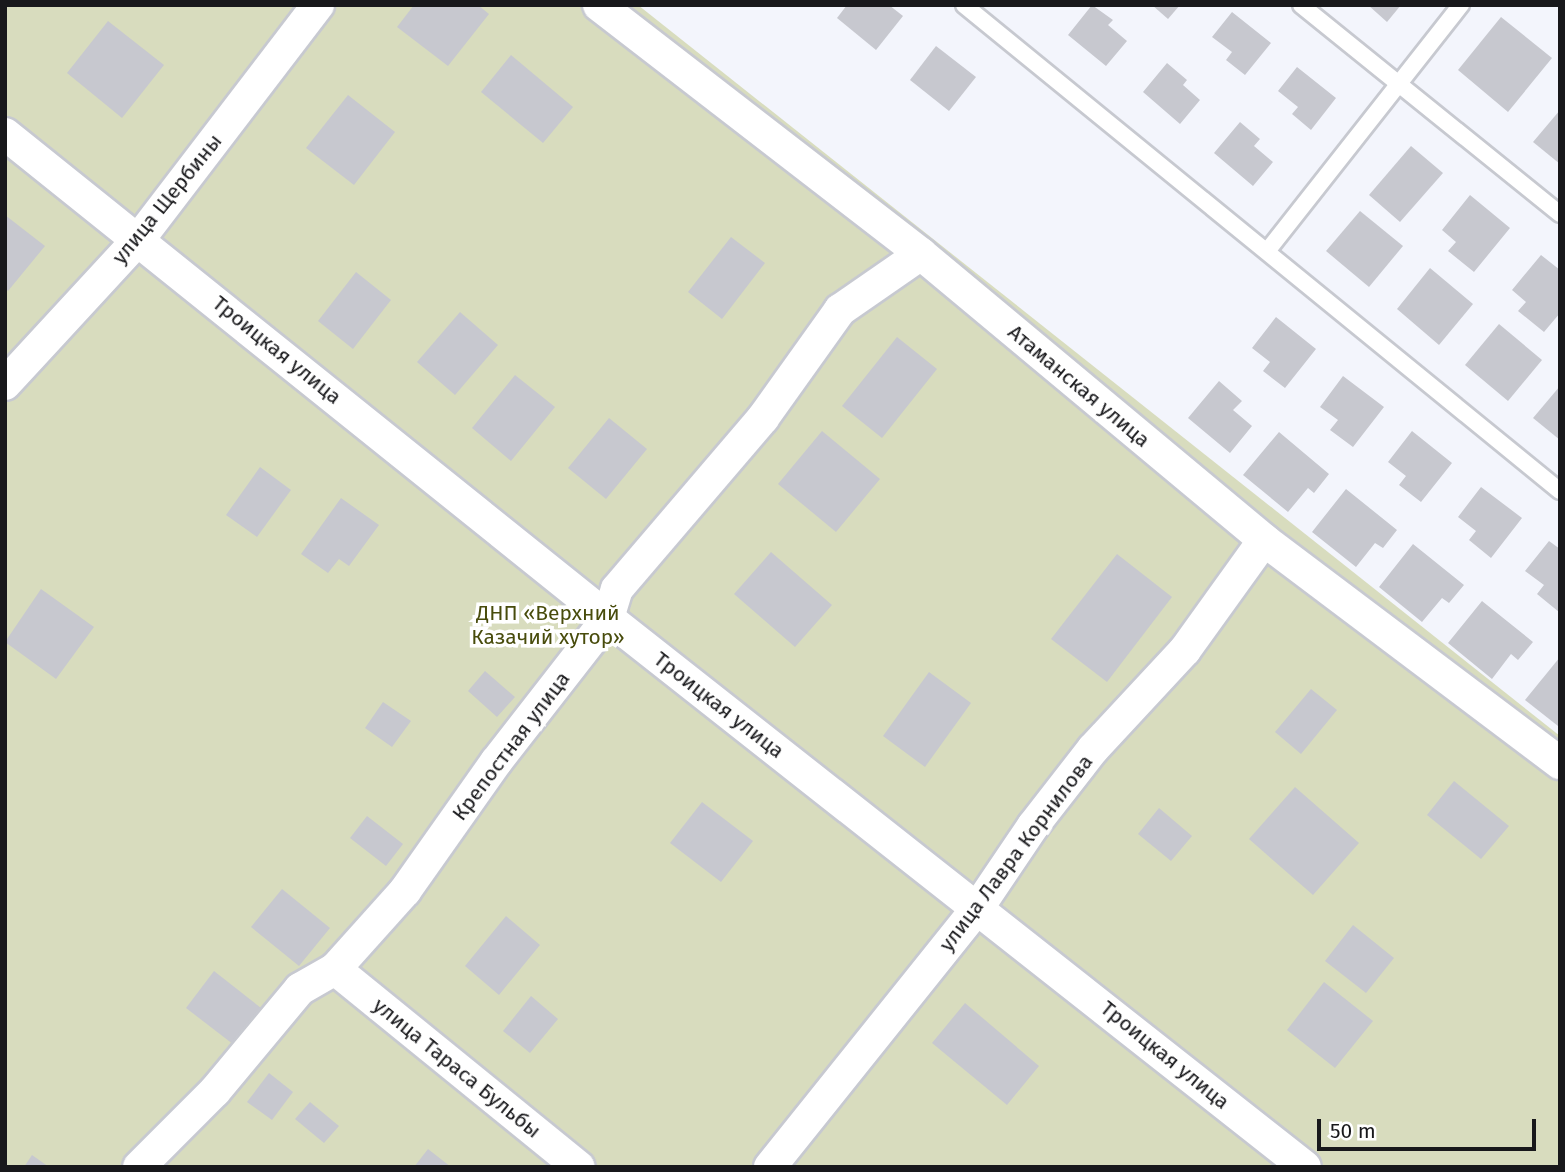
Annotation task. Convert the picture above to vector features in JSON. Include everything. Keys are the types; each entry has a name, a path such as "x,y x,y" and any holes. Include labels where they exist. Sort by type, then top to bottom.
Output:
{"street":[{"name":"улица Щербины","path":"5,384 139,239 318,5"},
{"name":"Атаманская улица","path":"599,5 921,254 1264,540 1560,764"},
{"name":"Троицкая улица","path":"5,134 608,618 979,906 1305,1167"},
{"name":"Крепостная улица","path":"139,1167 215,1091 300,989 335,969 405,891 496,762 608,618 617,589 763,418 840,310 921,254"},
{"name":"улица Лавра Корнилова","path":"771,1167 979,906 1032,826 1093,749 1185,650 1264,540"},
{"name":"улица Тараса Бульбы","path":"335,969 579,1167"}],"lane":[{"path":"964,5 1268,250 1560,491"},
{"path":"1301,5 1560,214"},
{"path":"1268,250 1397,82 1461,5"}],"green space":[{"name":"ДНП «Верхний Казачий хутор»","path":"5,5 638,5 1560,736 1560,1167 5,1167"}],"building":[{"path":"414,5 478,5 489,14 448,66 397,27"},
{"path":"847,5 889,5 903,16 876,50 837,18"},
{"path":"1092,5 1113,20 1108,25 1127,41 1106,66 1068,35"},
{"path":"1152,5 1180,5 1168,19"},
{"path":"1368,5 1401,5 1387,22"},
{"path":"1232,12 1271,43 1245,75 1226,60 1232,52 1212,37"},
{"path":"1501,17 1552,58 1508,112 1458,70"},
{"path":"108,21 164,65 122,118 67,73"},
{"path":"936,46 976,77 949,111 910,80"},
{"path":"511,55 573,107 543,143 481,92"},
{"path":"1167,63 1187,80 1183,85 1200,100 1180,124 1143,92"},
{"path":"1297,67 1336,98 1311,130 1292,114 1298,107 1278,91"},
{"path":"348,95 395,132 354,185 306,148"},
{"path":"1560,110 1560,164 1533,142"},
{"path":"1240,122 1260,139 1254,146 1273,162 1253,186 1214,153"},
{"path":"1411,146 1443,173 1400,222 1369,195"},
{"path":"1470,195 1510,228 1474,272 1448,251 1456,242 1442,230"},
{"path":"1360,211 1403,246 1369,287 1326,251"},
{"path":"5,215 45,246 8,291 5,288"},
{"path":"731,237 765,263 722,319 688,292"},
{"path":"1541,255 1560,270 1560,313 1544,332 1518,311 1526,302 1512,290"},
{"path":"1430,268 1473,304 1439,345 1397,309"},
{"path":"356,272 391,300 353,349 318,321"},
{"path":"460,312 498,345 455,395 417,362"},
{"path":"1276,317 1316,349 1285,388 1263,371 1270,362 1252,348"},
{"path":"1499,324 1542,360 1508,401 1465,365"},
{"path":"897,337 937,369 882,438 842,406"},
{"path":"515,375 555,407 511,461 472,428"},
{"path":"1343,376 1384,407 1353,447 1330,430 1338,420 1320,407"},
{"path":"1219,381 1242,401 1233,410 1252,426 1230,453 1188,418"},
{"path":"1560,386 1560,440 1533,418"},
{"path":"609,418 647,449 606,499 568,468"},
{"path":"822,431 880,479 836,532 778,484"},
{"path":"1412,431 1452,463 1421,502 1399,485 1406,476 1388,462"},
{"path":"1279,432 1329,474 1314,493 1308,488 1288,512 1243,475"},
{"path":"260,467 291,490 257,537 226,515"},
{"path":"1481,487 1522,518 1491,558 1469,540 1476,531 1458,517"},
{"path":"1346,489 1397,530 1383,548 1375,543 1356,567 1312,532"},
{"path":"341,498 379,525 349,566 339,559 328,573 301,554"},
{"path":"1549,541 1560,549 1559,612 1537,594 1544,585 1525,571"},
{"path":"1413,544 1464,585 1449,603 1442,598 1422,622 1379,587"},
{"path":"771,552 832,605 795,647 734,594"},
{"path":"1117,554 1172,597 1107,682 1051,639"},
{"path":"41,589 94,627 56,679 5,642"},
{"path":"1482,601 1533,642 1518,660 1511,654 1492,679 1448,643"},
{"path":"1560,657 1560,724 1558,726 1525,700"},
{"path":"485,671 515,697 497,717 468,691"},
{"path":"929,672 971,703 925,767 883,736"},
{"path":"1311,689 1337,710 1301,754 1275,732"},
{"path":"383,702 411,721 392,747 365,728"},
{"path":"1454,781 1509,826 1481,859 1427,815"},
{"path":"1295,787 1359,843 1313,895 1249,839"},
{"path":"702,802 753,841 721,882 670,843"},
{"path":"1159,808 1192,836 1171,861 1138,834"},
{"path":"367,816 403,844 386,866 350,838"},
{"path":"282,889 330,928 299,966 251,927"},
{"path":"506,916 540,945 499,995 465,966"},
{"path":"1353,925 1394,958 1366,993 1325,961"},
{"path":"214,971 266,1012 238,1048 186,1008"},
{"path":"1324,982 1373,1021 1335,1068 1287,1030"},
{"path":"531,996 558,1019 530,1053 503,1031"},
{"path":"965,1003 1039,1066 1007,1105 932,1043"},
{"path":"269,1073 293,1092 272,1120 247,1102"},
{"path":"310,1102 339,1126 324,1143 295,1119"},
{"path":"428,1149 451,1167 414,1167"},
{"path":"32,1155 49,1167 24,1167"}]}
